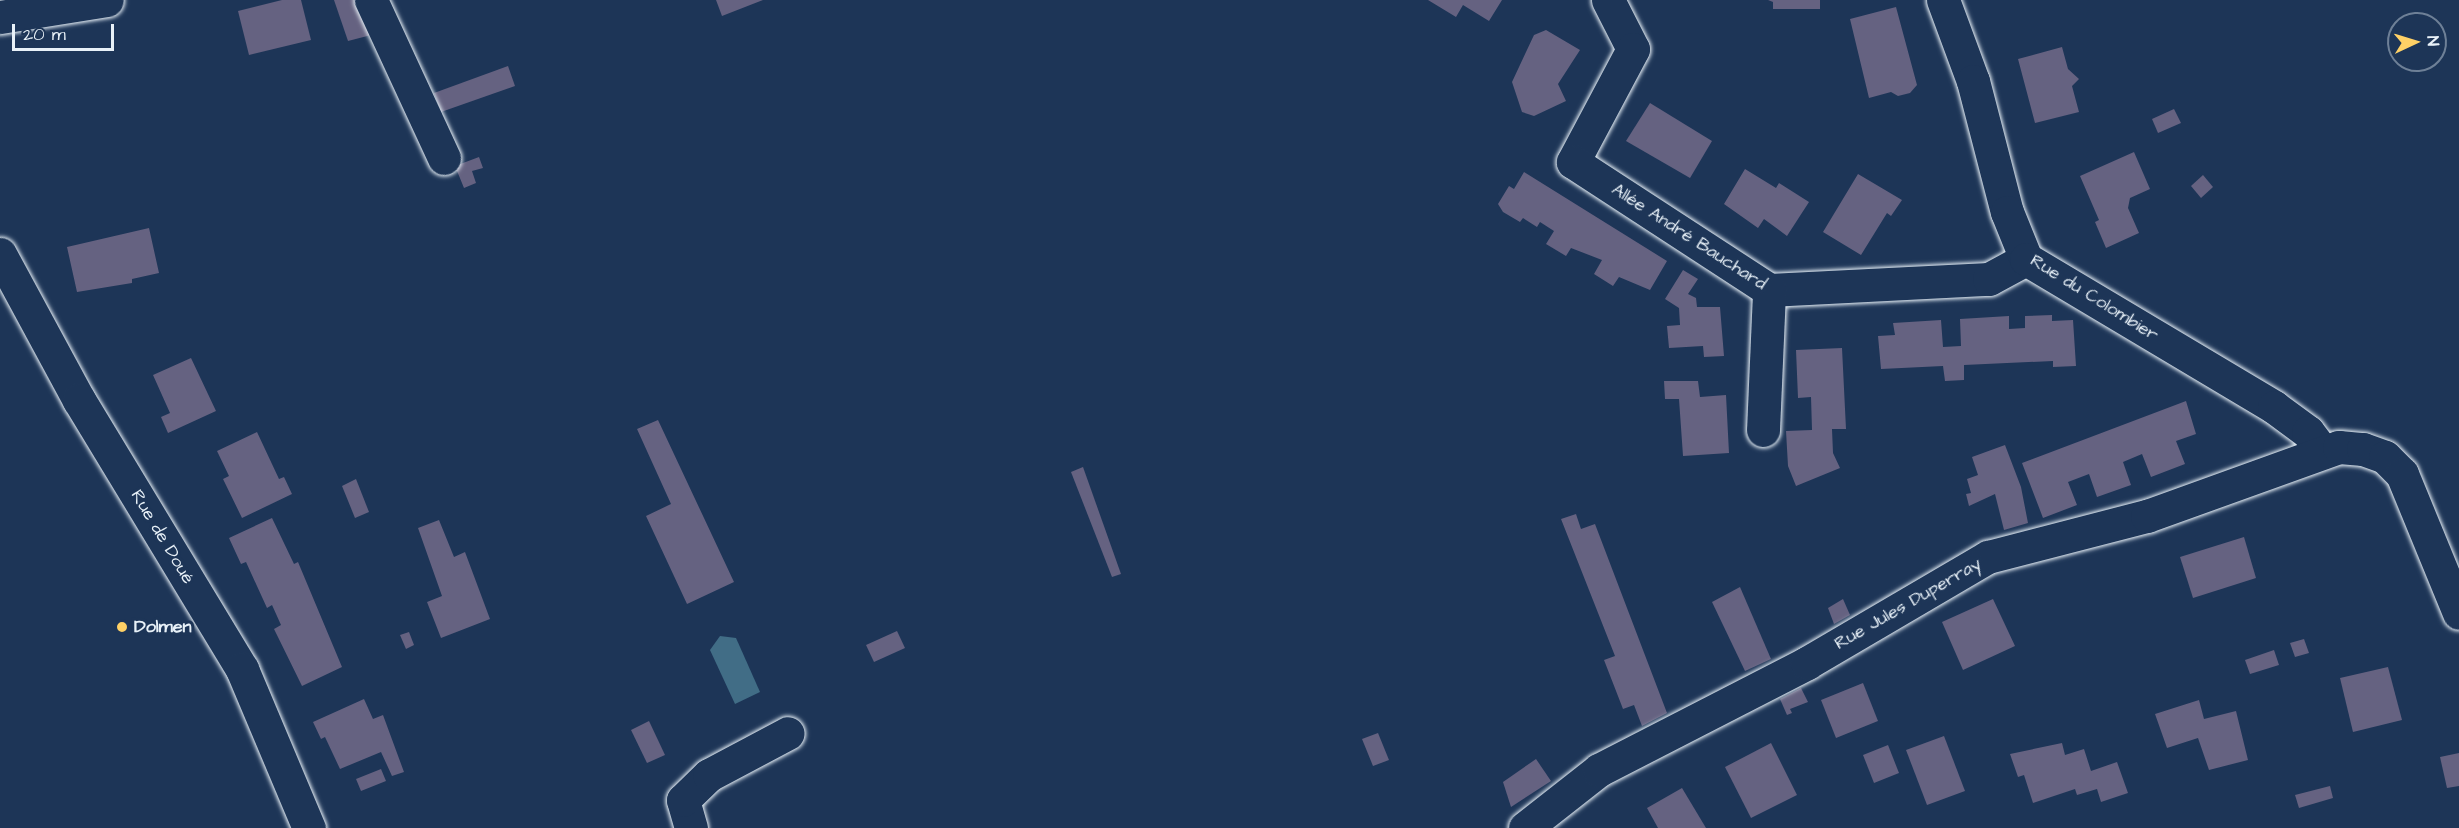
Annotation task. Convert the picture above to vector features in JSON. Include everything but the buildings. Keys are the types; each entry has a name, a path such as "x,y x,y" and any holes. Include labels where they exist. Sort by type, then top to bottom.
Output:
{"street":[{"path":"0,17 107,0"},
{"path":"370,0 444,158"},
{"name":"Allée André Bauchard","path":"1608,0 1633,49 1573,162 1769,290 1989,279 2026,259"},
{"name":"Rue du Colombier","path":"1943,0 1973,81 2007,213 2026,259 2274,407 2308,432 2323,452"},
{"name":"Rue de Doué","path":"0,254 79,400 242,669 309,828"},
{"path":"1762,430 1769,290"},
{"name":"Rue Jules Duperray","path":"1525,828 1599,770 1806,663 1988,557 2147,516 2340,447 2363,449 2385,458 2402,474 2459,613"},
{"path":"691,828 683,800 709,775 788,733"}],"water":[{"path":"720,636 736,638 760,692 735,704 710,650"}],"place":[{"name":"Dolmen","path":"122,627"}]}
